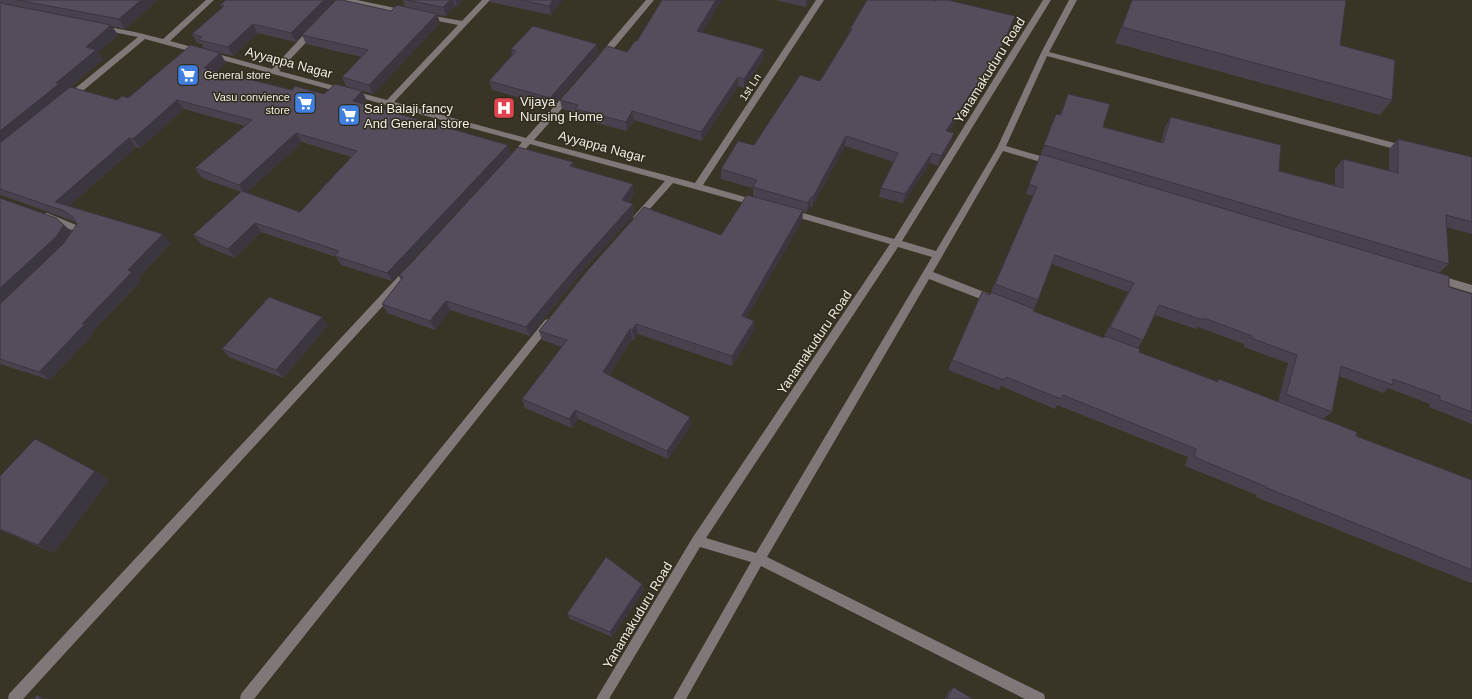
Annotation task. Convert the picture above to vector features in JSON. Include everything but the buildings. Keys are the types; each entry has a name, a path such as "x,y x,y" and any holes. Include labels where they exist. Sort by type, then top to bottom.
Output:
{"street":[{"path":"165,42 210,0"},
{"path":"346,0 464,24"},
{"path":"389,102 486,0"},
{"path":"595,64 650,0"},
{"name":"1st Ln","path":"698,186 820,0"},
{"name":"Yanamakuduru Road","path":"602,699 696,541 896,243 1047,0"},
{"path":"679,699 759,559 1001,148 1045,53 1074,0"},
{"path":"273,72 321,22"},
{"name":"Ayyappa Nagar","path":"90,25 144,36 273,72 530,140 766,206"},
{"path":"62,103 144,36"},
{"path":"1045,53 1413,151"},
{"path":"508,164 575,88"},
{"path":"1001,148 1062,166"},
{"path":"631,225 672,179"},
{"path":"782,210 939,255"},
{"path":"41,214 78,229 80,234 73,245"},
{"path":"14,699 417,262"},
{"path":"928,274 1002,303"},
{"path":"1426,275 1472,289"},
{"path":"246,699 555,314"},
{"path":"696,541 759,559 1039,699"}],"place":[{"name":"General store","path":"188,75"},
{"name":"Vasu convience store","path":"305,103"},
{"name":"Vijaya Nursing Home","path":"504,108"},
{"name":"Sai Balaji fancy And General store","path":"349,115"}]}
